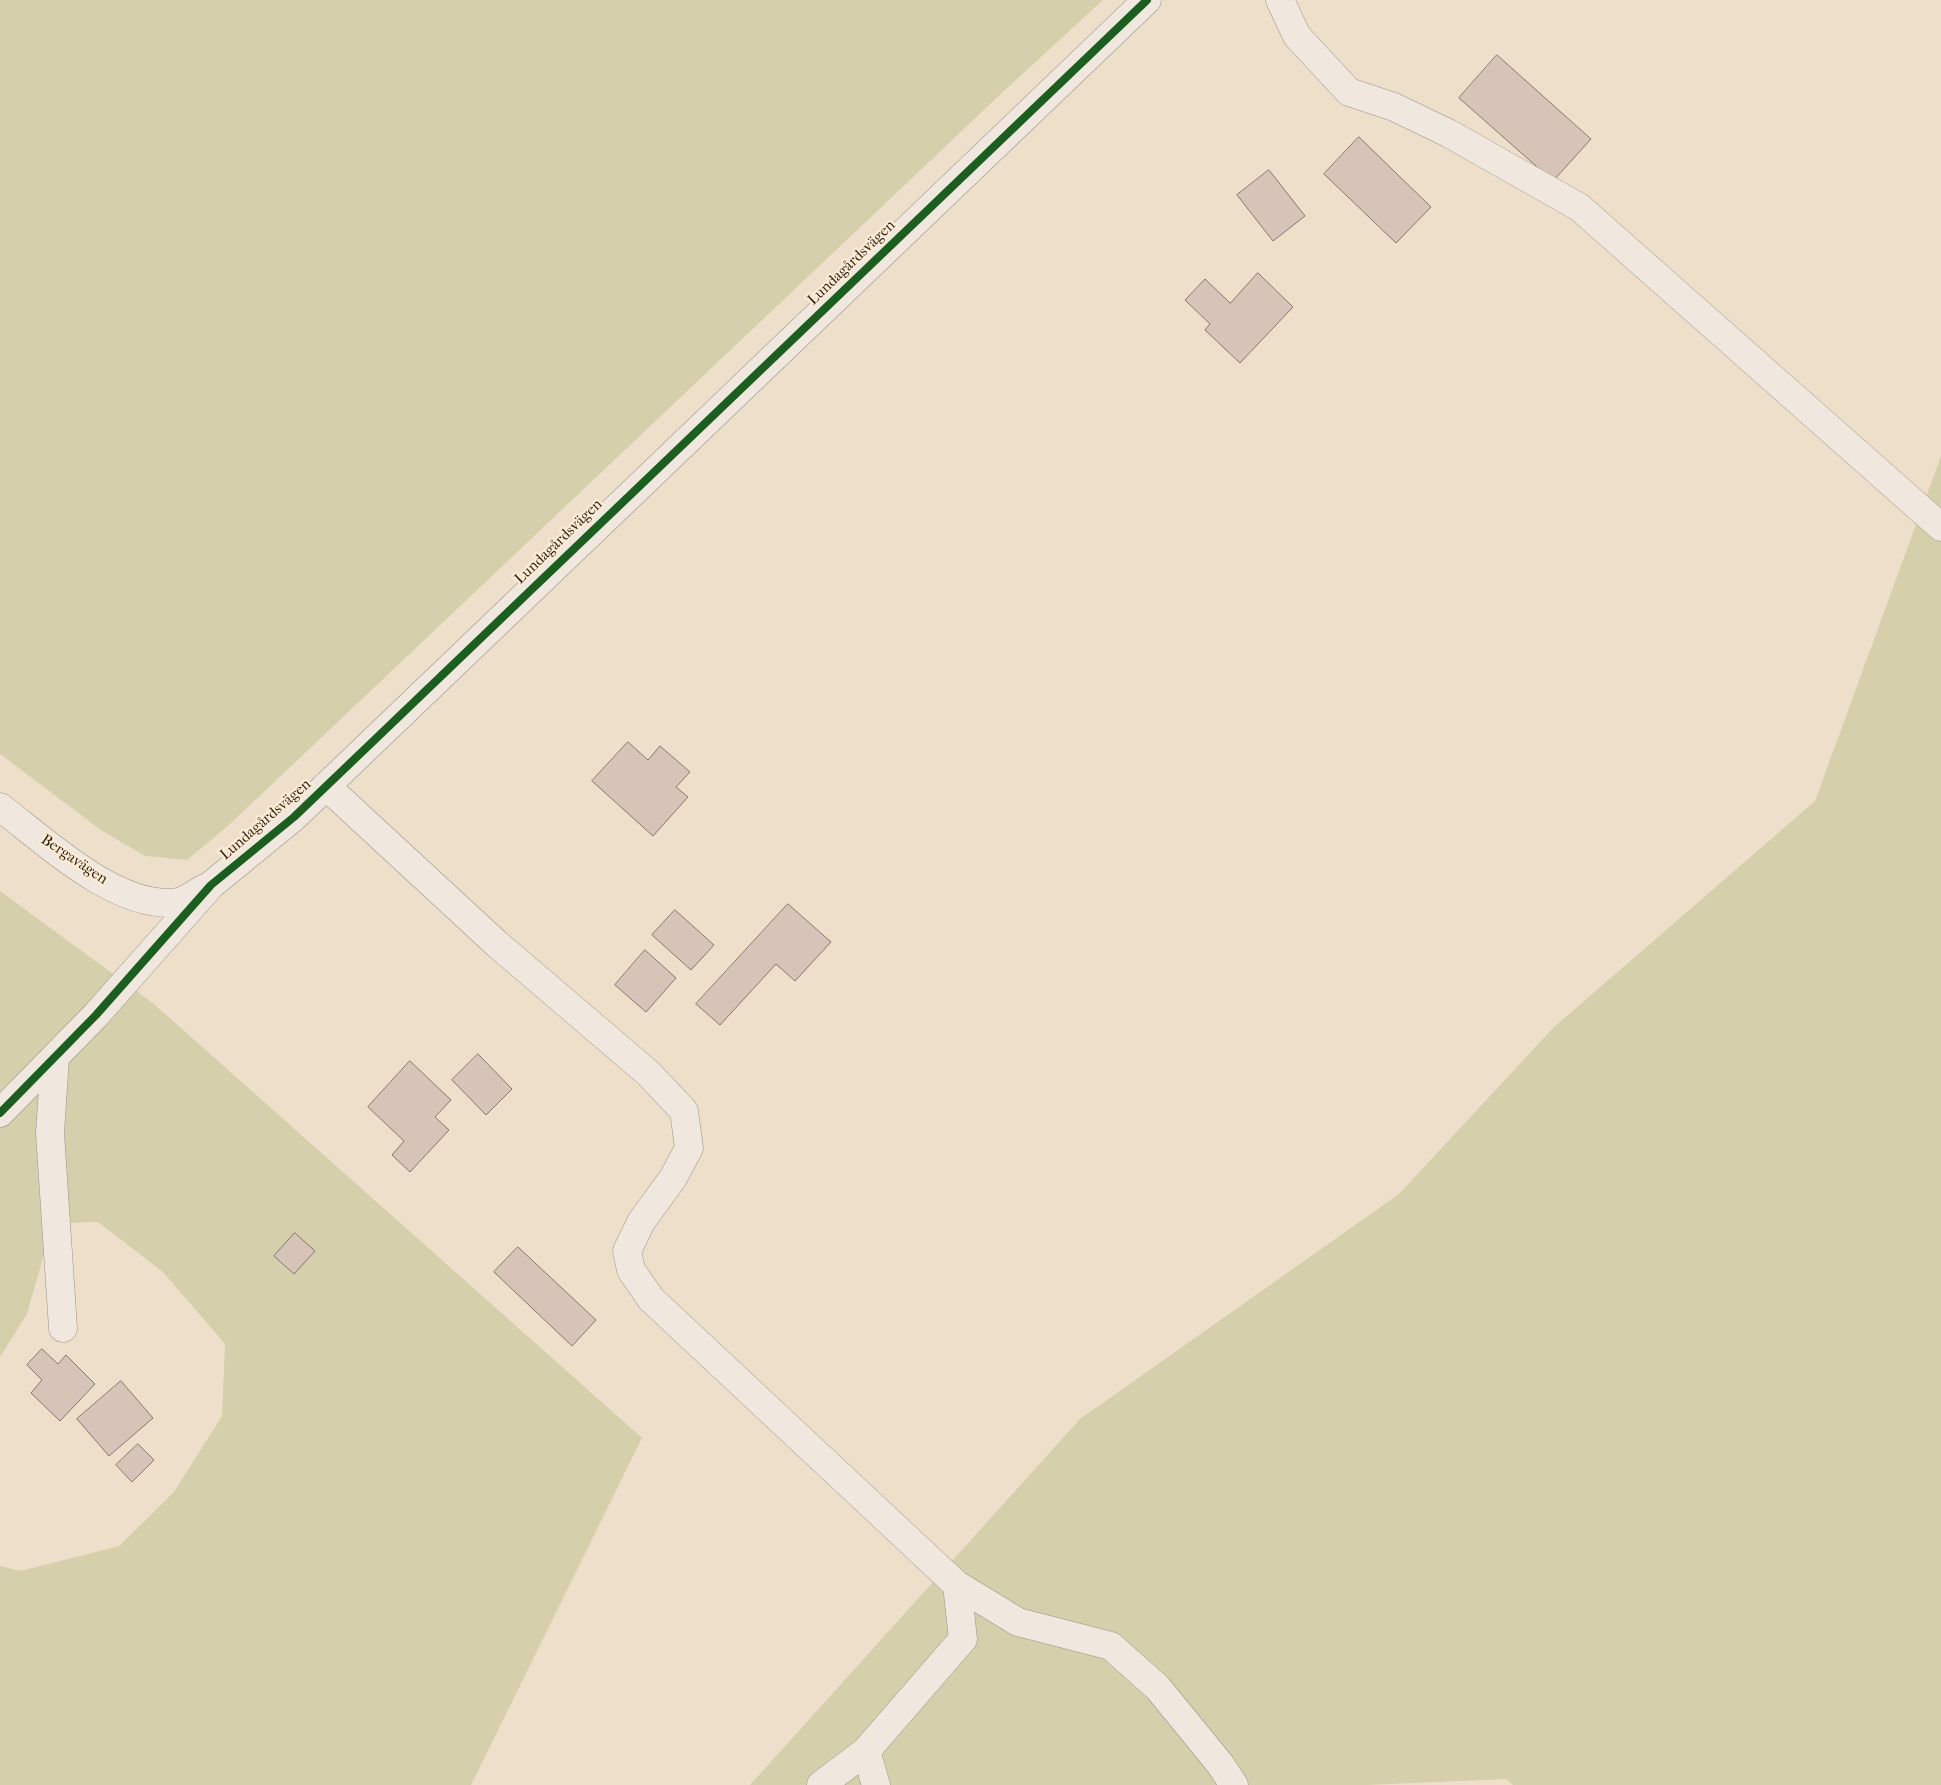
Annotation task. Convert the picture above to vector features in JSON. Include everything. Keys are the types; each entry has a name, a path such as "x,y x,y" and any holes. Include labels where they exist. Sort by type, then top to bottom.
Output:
{"street":[{"name":"Lundagårdsvägen","path":"0,1113 96,1015 211,885 294,817 1147,0"},
{"path":"1280,0 1297,36 1349,92 1394,107 1448,133 1579,208 1941,528"},
{"path":"326,786 497,944 648,1073 684,1112 689,1148 673,1178 641,1222 627,1250 631,1270 650,1299 957,1585 1018,1622 1111,1646 1158,1688 1220,1764 1234,1785"},
{"name":"Bergavägen","path":"0,807 86,872 126,894 149,900 179,902 211,885"},
{"path":"55,1057 50,1134 63,1328"},
{"path":"820,1785 866,1751 963,1639 957,1585"},
{"path":"866,1751 876,1785"}],"shaded area":[{"path":"0,0 1103,0 1005,90 229,825 187,860 145,856 101,830 0,754"},
{"path":"1941,456 1941,1785 1513,1785 1506,1779 1367,1785 750,1785 1080,1419 1399,1194 1553,1028 1815,801"},
{"path":"0,891 154,1004 642,1438 471,1785 0,1785 0,1566 21,1571 119,1546 174,1492 222,1416 225,1344 163,1272 98,1222 61,1223 50,1233 27,1314 0,1357"}],"building":[{"path":"1497,55 1591,139 1553,181 1459,98"},
{"path":"1359,137 1431,207 1396,243 1324,174"},
{"path":"1269,170 1305,216 1273,241 1237,195"},
{"path":"1258,273 1293,307 1240,363 1205,330 1210,324 1185,300 1205,279 1230,303"},
{"path":"628,742 648,760 660,746 690,772 676,787 688,797 653,836 592,781"},
{"path":"788,904 831,942 795,981 776,964 720,1025 696,1004"},
{"path":"675,910 714,945 691,970 652,935"},
{"path":"645,950 676,978 646,1012 615,985"},
{"path":"478,1054 512,1089 486,1115 452,1080"},
{"path":"410,1061 451,1100 435,1117 449,1130 410,1172 392,1155 404,1141 368,1107"},
{"path":"295,1233 315,1251 294,1274 274,1256"},
{"path":"518,1247 596,1320 572,1346 494,1272"},
{"path":"42,1349 58,1364 66,1355 95,1384 60,1421 31,1393 42,1380 27,1365"},
{"path":"121,1381 153,1418 109,1456 77,1419"},
{"path":"138,1444 154,1460 132,1482 116,1465"}],"cycle path":[{"path":"0,1113 96,1015 211,885 294,817 1147,0"}]}
